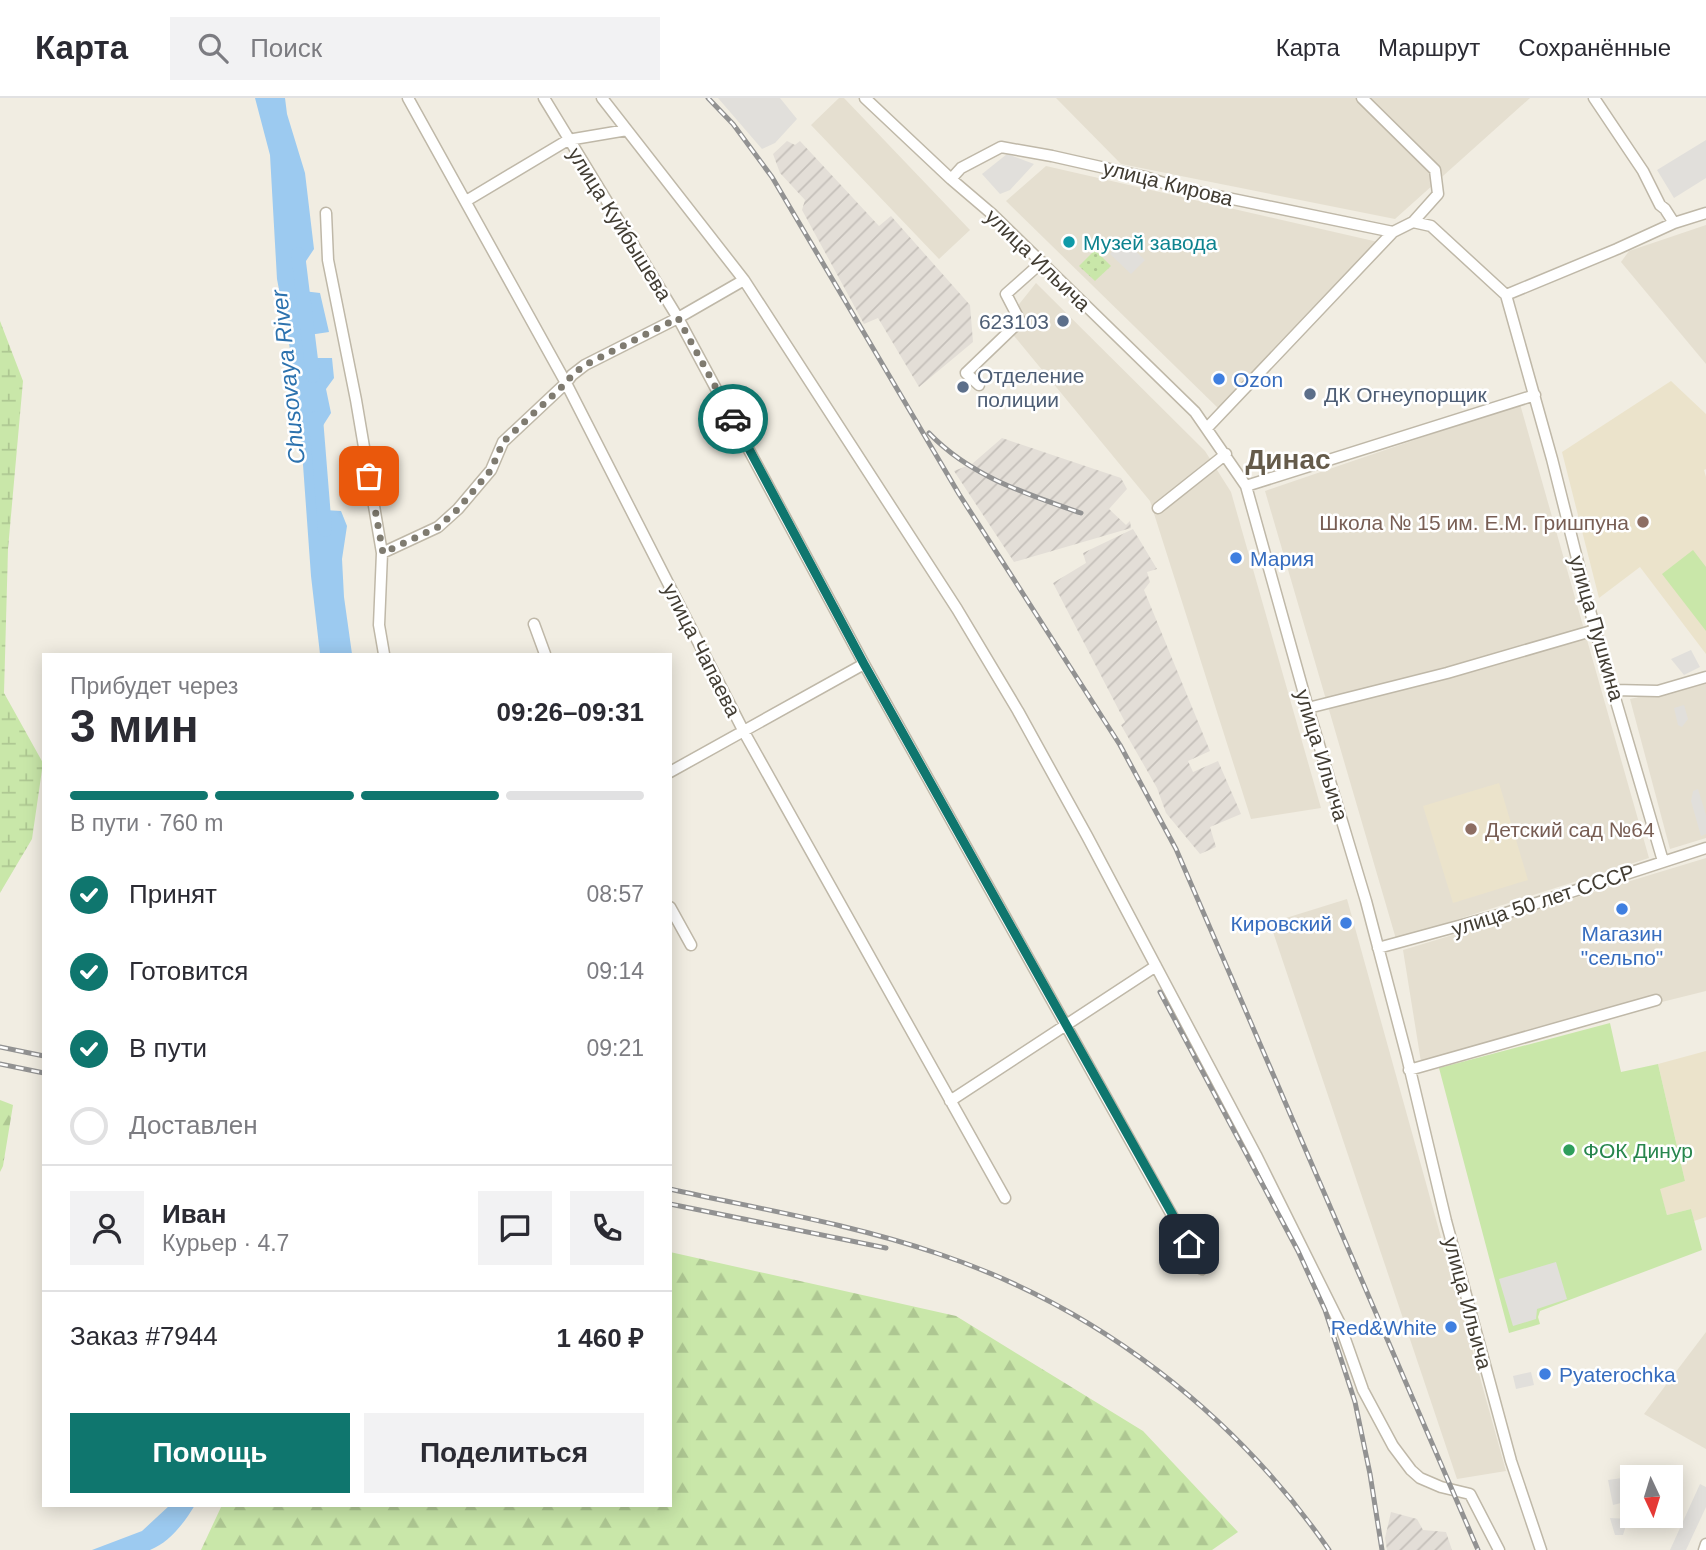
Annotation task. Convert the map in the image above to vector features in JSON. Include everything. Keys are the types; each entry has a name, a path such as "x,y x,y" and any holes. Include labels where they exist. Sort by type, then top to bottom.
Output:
{"street":[{"name":"улица Чапаева","path":"408,98 566,383 744,732 1005,1198"},
{"name":"улица Куйбышева","path":"544,98 678,318 864,664 1202,1269"},
{"path":"602,98 744,280 957,608 1055,776 1256,1155 1339,1322 1363,1390 1393,1446 1420,1478 1441,1488 1470,1494 1499,1550"},
{"name":"улица Ильича","path":"865,98 992,214 1195,412 1246,486 1308,708 1366,901 1443,1210 1511,1461 1541,1550"},
{"path":"1207,428 1393,232 1413,222 1438,194 1435,170 1362,98"},
{"path":"1594,98 1674,223"},
{"path":"466,201 568,140 627,130"},
{"name":"улица Кирова","path":"951,179 961,168 1001,147 1145,177 1180,188 1393,232"},
{"path":"326,213 328,260 383,553 379,625 384,653"},
{"path":"1413,222 1431,226 1506,295 1674,223 1706,213"},
{"path":"979,385 965,373 1020,321 1006,294 1042,262"},
{"path":"383,553 438,527 458,509 491,470 503,442 585,365 678,318 744,280"},
{"name":"улица Пушкина","path":"1506,295 1535,395 1595,631 1663,860"},
{"path":"1246,486 1535,395"},
{"path":"1158,508 1226,454"},
{"path":"534,624 545,653"},
{"path":"1308,708 1447,673 1595,631"},
{"path":"672,771 864,664"},
{"path":"1614,690 1658,691 1706,677"},
{"name":"улица 50 лет СССР","path":"1378,948 1506,913 1706,848"},
{"path":"672,911 691,945"},
{"path":"950,1101 1156,966"},
{"path":"1409,1070 1656,1000"},
{"path":"1704,1550 1706,1544"}],"shaded area":[{"path":"718,98 780,98 797,119 775,143 762,149"},
{"path":"839,98 844,98 970,230 939,259 811,125"},
{"path":"1056,98 1530,98 1395,219 1121,164"},
{"path":"1706,140 1706,178 1674,198 1657,170"},
{"path":"787,141 795,145 800,141 879,226 891,216 970,305 973,342 919,387 878,318 864,324 802,210 805,200 780,173 773,154"},
{"path":"1007,154 1034,164 1010,190 1000,194 982,174"},
{"path":"1046,166 1378,242 1220,410 1006,201"},
{"path":"1706,225 1706,364 1621,262 1629,251"},
{"path":"1123,239 1145,260 1131,274 1110,254"},
{"path":"1036,283 1205,451 1231,492 1321,808 1251,819 1150,501 1010,331 1012,313"},
{"name":"Школа № 15 им. Е.М. Гришпуна","path":"1671,381 1706,414 1706,654 1640,567 1599,598 1562,452"},
{"path":"1520,404 1649,858 1396,939 1265,491"},
{"path":"1002,438 1121,478 1127,489 1109,509 1126,525 1130,521 1131,528 1014,562 954,471 972,464"},
{"path":"1133,529 1157,569 1147,572 1150,582 1144,590 1210,751 1188,761 1193,772 1218,761 1241,814 1210,827 1216,847 1200,854 1166,813 1157,788 1121,725 1125,722 1053,583 1086,563 1083,553"},
{"path":"1691,650 1700,667 1684,675 1671,659"},
{"path":"1706,681 1706,838 1670,849 1630,699"},
{"path":"1684,705 1688,719 1682,727 1678,725 1674,708"},
{"name":"Детский сад №64","path":"1499,783 1528,880 1453,903 1423,806"},
{"path":"1698,789 1706,815 1706,834 1701,836 1691,801 1693,791"},
{"path":"1706,858 1706,991 1421,1062 1403,950"},
{"path":"1347,899 1506,1471 1457,1479 1270,923"},
{"path":"1706,1051 1706,1217 1694,1221 1691,1209 1667,1215 1659,1188 1685,1181 1658,1064"},
{"path":"1556,1262 1567,1299 1537,1309 1536,1319 1513,1326 1499,1279"},
{"path":"1706,1332 1706,1449 1644,1414"},
{"path":"1531,1372 1534,1385 1516,1389 1513,1376"},
{"path":"1620,1478 1620,1503 1613,1505 1608,1480"},
{"path":"1700,1484 1706,1487 1706,1507 1686,1550 1670,1550 1680,1528 1684,1528 1684,1519"},
{"path":"1391,1512 1417,1519 1423,1530 1446,1532 1452,1550 1387,1550 1385,1538"},
{"path":"1610,1518 1620,1519 1620,1528 1625,1528 1623,1535 1615,1535"}],"green space":[{"path":"1095,250 1111,266 1095,281 1079,266"},
{"path":"0,321 23,381 8,549 4,693 42,761 42,770 32,839 0,893"},
{"path":"1693,550 1706,567 1706,631 1662,574"},
{"name":"ФОК Динур","path":"1610,1023 1621,1072 1658,1064 1685,1181 1660,1189 1667,1215 1691,1209 1702,1250 1540,1311 1540,1324 1509,1333 1439,1068"},
{"path":"0,1100 13,1105 0,1172"},
{"path":"672,1252 956,1316 1143,1431 1238,1532 1212,1550 201,1550 221,1507 672,1507"}],"water":[{"path":"255,98 285,98 287,114 305,173 314,249 300,270 303,291 320,293 329,332 309,335 311,358 332,358 334,378 326,389 331,413 317,435 324,510 341,511 347,526 342,559 352,653 320,653 311,576 300,423 277,279 270,155"},
{"path":"168,1507 194,1507 176,1531 150,1550 92,1550 142,1531"}],"waterway":[{"name":"Chusovaya River","path":"298,254 313,376"},
{"name":"Chusovaya River","path":"316,418 325,530"}],"railway":[{"path":"708,98 733,124 772,177 959,494 1120,745 1176,849 1478,1550"},
{"path":"929,433 962,461 981,472 1020,491 1081,513"},
{"path":"1160,992 1298,1251 1325,1310 1355,1402 1382,1550"},
{"path":"0,1047 42,1056"},
{"path":"0,1064 42,1073"},
{"path":"672,1189 906,1243 997,1276 1053,1303 1158,1370 1206,1410 1250,1453 1291,1500 1329,1550"},
{"path":"672,1204 886,1248"}],"way so far":[{"path":"369,476 383,553 438,527 458,509 491,470 503,442 572,375 585,365 678,318 733,419"}],"place":[{"name":"Музей завода","path":"1069,242"},
{"name":"623103","path":"1063,321"},
{"name":"Ozon","path":"1219,379"},
{"name":"Отделение полиции","path":"963,387"},
{"name":"ДК Огнеупорщик","path":"1310,394"},
{"name":"Школа № 15 им. Е.М. Гришпуна","path":"1643,522"},
{"name":"Мария","path":"1236,558"},
{"name":"Детский сад №64","path":"1471,829"},
{"name":"Магазин \"сельпо\"","path":"1622,909"},
{"name":"Кировский","path":"1346,923"},
{"name":"ФОК Динур","path":"1569,1150"},
{"name":"Red&White","path":"1451,1327"},
{"name":"Pyaterochka","path":"1545,1374"}],"district":[{"name":"Динас","path":"1288,459"}],"route":[{"path":"733,419 864,664 1189,1244"}]}
